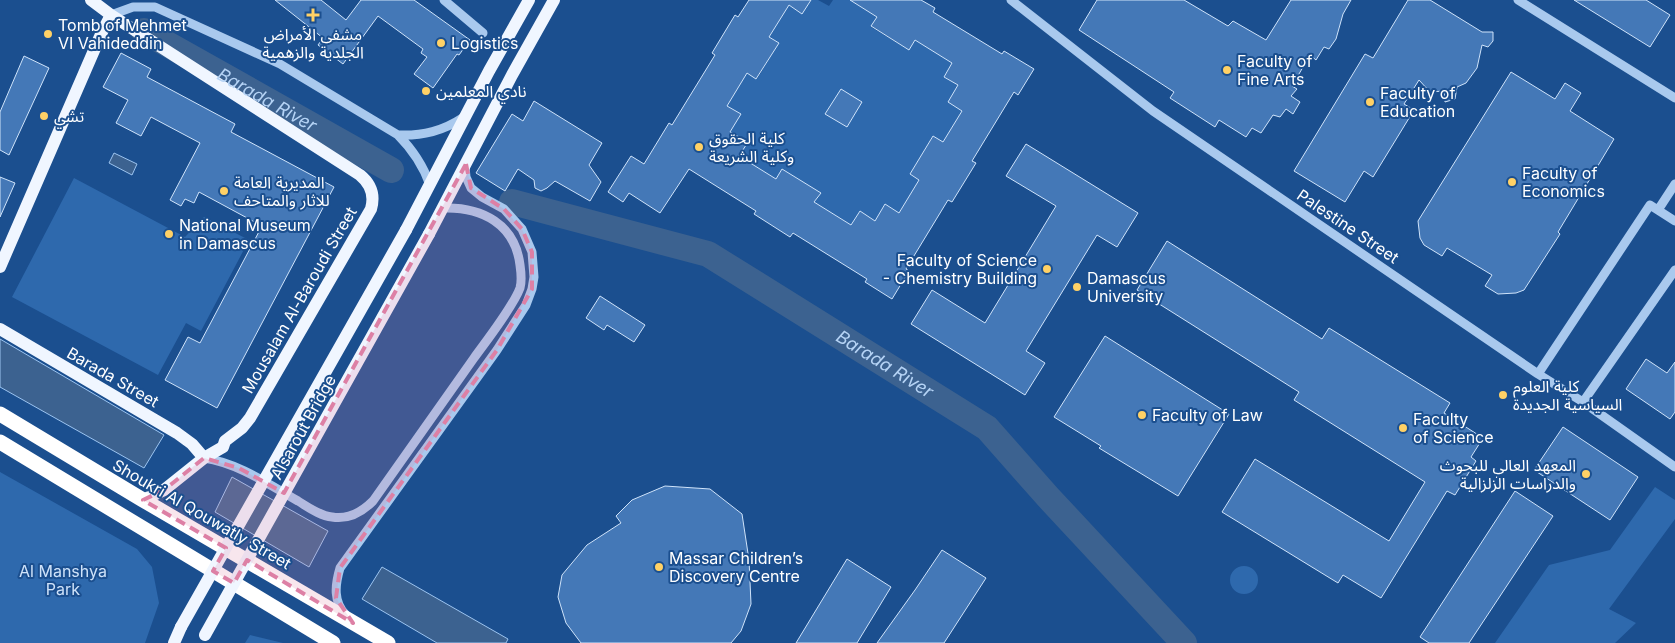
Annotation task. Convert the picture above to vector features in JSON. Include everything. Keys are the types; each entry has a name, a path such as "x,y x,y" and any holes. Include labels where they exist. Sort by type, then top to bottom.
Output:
{"highway":[{"name":"Shoukri Al Qouwatly Street","path":"0,414 388,643"},
{"path":"0,442 333,643"}],"main road":[{"name":"Mousalam Al-Baroudi Street","path":"91,0 111,15 360,175 370,186 373,197 371,209 250,418 242,428 225,441 223,447 204,458 164,490 143,500"},
{"name":"Alsarout Bridge","path":"174,643 181,627 406,230 489,71 529,0"},
{"name":"Alsarout Bridge","path":"203,639 444,208 512,75 554,0"},
{"path":"0,267 111,15"},
{"path":"0,329 177,433 192,444 204,458"}],"street":[{"path":"444,0 483,33"},
{"path":"1518,0 1675,98"},
{"name":"Palestine Street","path":"1018,2 1153,111 1538,374 1583,402 1675,467"},
{"path":"111,15 133,7 155,7 280,64 398,136 418,158 430,185"},
{"path":"398,136 416,136 434,132 450,126 466,116"},
{"path":"353,623 342,612 336,598 336,583 340,568 497,350 526,305 532,289 534,277 532,252 522,228 504,209 482,197 471,188 466,177 466,164"},
{"path":"1538,374 1654,208 1675,184"},
{"path":"204,458 239,468 324,516 342,518 360,512 374,501 487,340 514,299 520,286 519,255 503,227 476,211 460,207 444,208"},
{"path":"1654,208 1675,221"},
{"path":"1583,402 1675,270"}],"highlighted area":[{"path":"466,164 471,188 504,209 522,229 532,252 532,289 497,350 340,568 336,598 353,623 247,560 234,583 213,571 226,548 143,500 164,490 204,458 239,468 284,493"}],"green space":[{"path":"811,0 818,0 829,6 833,0 850,0 877,17 871,27 909,50 915,40 952,63 944,77 958,85 962,111 943,142 932,137 910,174 919,180 899,213 885,204 875,221 860,211 851,225 814,202 820,193 782,169 776,179 739,156 747,142 730,132 740,114 727,106 747,73 757,79 779,43 769,37 789,5 802,13"},
{"path":"74,178 185,237 204,217 249,240 201,331 186,323 158,375 12,297"},
{"name":"Al Manshya Park","path":"0,472 137,549 152,567 159,603 145,643 0,643"},
{"path":"1655,487 1675,500 1675,519 1609,609 1636,623 1615,643 1495,643 1549,565 1610,550"},
{"path":"1244,566 1254,570 1258,580 1254,590 1244,594 1234,590 1230,580 1234,570"},
{"path":"250,635 283,643 245,643"}],"shaded area":[{"path":"114,153 137,164 132,175 109,163"},
{"path":"0,339 164,435 144,468 0,387"},
{"path":"232,477 328,531 309,567 215,512"},
{"path":"382,567 508,639 506,643 437,643 362,599"}],"building":[{"name":"Logistics","path":"275,0 321,0 346,20 361,0 414,0 470,40 459,55 457,54 433,88 414,74 427,57 421,53 423,49 378,16 343,64 318,45 323,38"},
{"name":"كلية الحقوق وكلية الشريعة","path":"749,0 811,0 802,14 789,5 769,37 779,43 756,79 747,73 727,106 741,114 730,132 748,142 739,156 776,179 782,169 821,193 814,202 851,225 860,211 875,221 885,204 899,213 919,180 910,174 933,136 943,142 962,111 948,102 958,85 944,77 952,63 915,40 909,50 871,26 877,17 850,0 921,0 935,8 933,12 1002,54 1004,51 1034,69 1018,95 1014,92 972,161 976,163 952,202 948,200 906,269 909,271 892,299 865,282 867,279 793,233 790,237 754,214 756,211 689,169 660,213 629,193 623,202 608,192 631,156 644,164 669,123 672,125 715,55 712,53 735,15 738,17"},
{"name":"Faculty of Fine Arts","path":"1097,0 1184,0 1228,26 1233,21 1266,40 1291,0 1351,0 1343,14 1336,39 1329,49 1324,47 1316,60 1310,55 1292,86 1297,89 1291,96 1300,102 1293,114 1286,109 1280,117 1273,115 1261,133 1252,128 1246,137 1219,120 1215,127 1170,98 1174,92 1079,30"},
{"name":"Faculty of Education","path":"1408,0 1430,0 1482,32 1493,32 1493,41 1488,47 1482,45 1477,68 1466,83 1457,87 1455,99 1445,102 1444,91 1430,92 1419,80 1404,104 1414,110 1373,177 1364,171 1345,202 1294,171 1365,54 1373,58"},
{"path":"1574,0 1646,0 1670,15 1650,47"},
{"path":"121,53 151,69 147,77 235,124 231,132 334,187 217,408 165,380 188,337 200,343 262,226 199,192 194,203 185,199 181,206 170,200 200,143 151,117 141,136 116,123 128,100 103,87"},
{"path":"24,56 49,68 9,155 0,150 0,112"},
{"name":"Faculty of Economics","path":"1511,72 1555,99 1565,83 1581,93 1570,111 1614,139 1558,232 1560,234 1524,290 1516,293 1498,294 1485,286 1492,275 1447,248 1442,256 1424,245 1420,238 1418,221"},
{"name":"كلية الحقوق وكلية الشريعة","path":"841,89 862,102 847,127 825,114"},
{"path":"534,101 602,143 589,165 601,182 590,201 555,181 541,191 535,188 534,180 518,169 505,191 476,173 512,114 523,121"},
{"name":"Faculty of Science - Chemistry Building","path":"1026,144 1138,213 1117,247 1097,235 1026,351 1045,363 1025,395 911,324 932,290 985,323 1056,206 1006,176"},
{"path":"0,177 15,183 0,217"},
{"name":"Faculty of Science","path":"1167,241 1322,339 1329,328 1450,403 1444,413 1483,438 1471,457 1476,461 1455,495 1447,491 1381,598 1343,575 1338,583 1222,512 1255,459 1389,541 1425,482 1294,400 1299,392 1137,290"},
{"path":"600,296 645,325 634,342 607,325 604,330 586,318"},
{"name":"Faculty of Law","path":"1105,336 1229,414 1178,496 1099,448 1101,446 1054,417"},
{"path":"1646,359 1667,373 1675,362 1675,412 1670,419 1626,389"},
{"name":"المعهد العالي للبحوث والدراسات الزلزالية","path":"1563,427 1638,477 1610,520 1534,470"},
{"name":"Massar Children’s Discovery Centre","path":"665,486 710,489 742,514 749,560 751,604 741,631 731,643 581,643 566,623 558,597 562,575 587,545 621,523 616,516 632,500"},
{"path":"1515,491 1553,516 1469,643 1429,643 1420,637"},
{"path":"942,550 986,578 944,643 877,643 915,590"},
{"path":"847,559 891,587 857,643 796,643"}],"waterway":[{"name":"Barada River","path":"144,31 391,170"},
{"name":"Barada River","path":"512,202 708,254 987,428 1048,497 1184,643"}],"place":[{"name":"مشفى الأمراض الجلدية والزهمية","path":"313,15"},
{"name":"Tomb of Mehmet VI Vahideddin","path":"48,34"},
{"name":"Logistics","path":"441,43"},
{"name":"Faculty of Fine Arts","path":"1227,70"},
{"name":"نادي المعلمين","path":"426,91"},
{"name":"Faculty of Education","path":"1370,102"},
{"name":"تشي","path":"44,116"},
{"name":"كلية الحقوق وكلية الشريعة","path":"699,147"},
{"name":"Faculty of Economics","path":"1512,182"},
{"name":"المديرية العامة للاثار والمتاحف","path":"224,191"},
{"name":"National Museum in Damascus","path":"169,234"},
{"name":"Faculty of Science - Chemistry Building","path":"1047,269"},
{"name":"Damascus University","path":"1077,287"},
{"name":"كلية العلوم السياسية الجديدة","path":"1503,395"},
{"name":"Faculty of Law","path":"1142,415"},
{"name":"Faculty of Science","path":"1403,428"},
{"name":"المعهد العالي للبحوث والدراسات الزلزالية","path":"1586,474"},
{"name":"Massar Children’s Discovery Centre","path":"659,567"}]}
